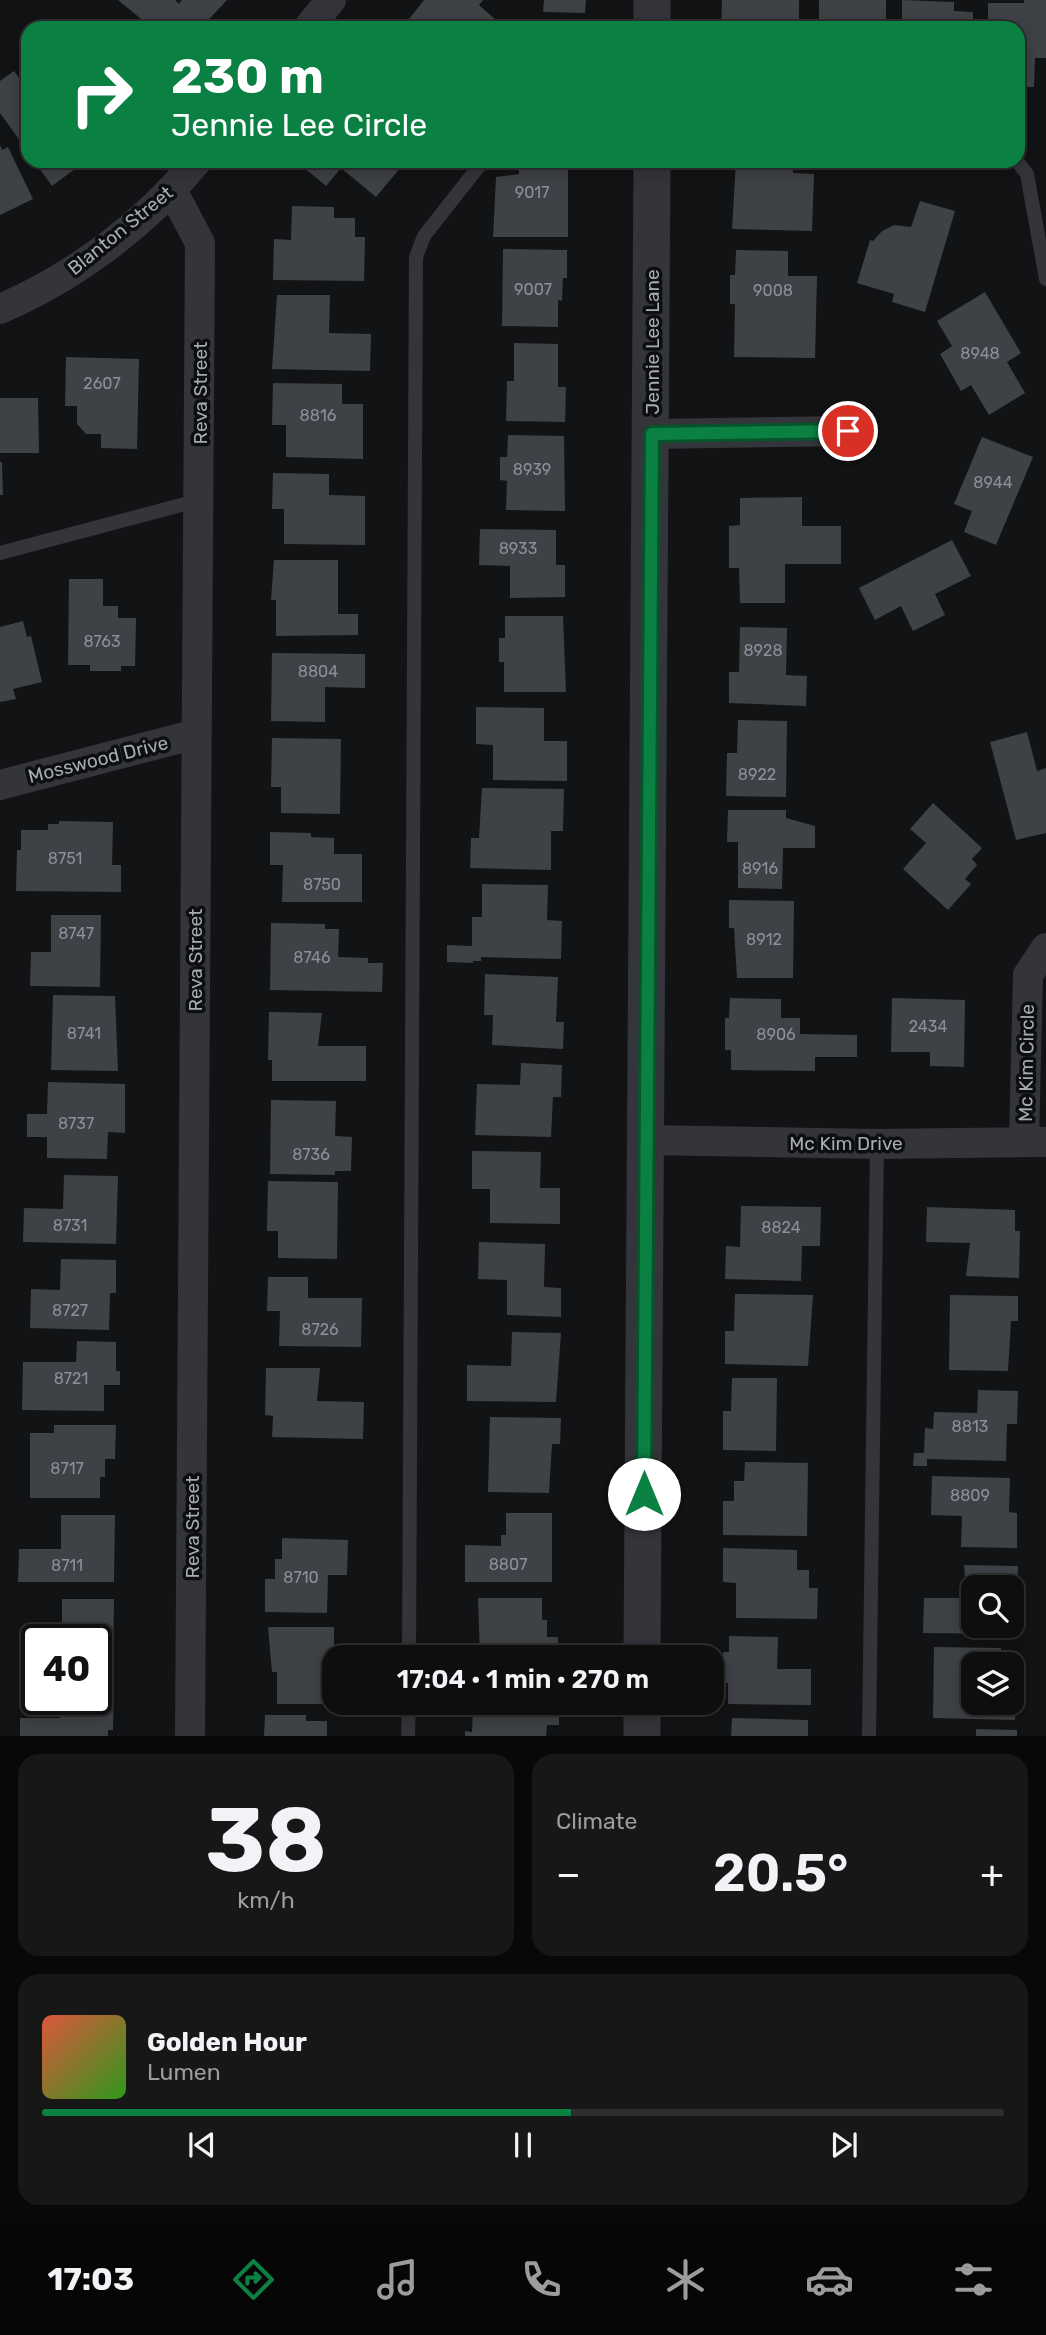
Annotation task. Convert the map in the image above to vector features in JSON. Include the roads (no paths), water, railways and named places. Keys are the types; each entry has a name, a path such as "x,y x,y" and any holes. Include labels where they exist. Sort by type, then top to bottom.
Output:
{"street":[{"path":"314,21 331,0"},
{"path":"652,0 652,21"},
{"name":"Blanton Street","path":"0,309 27,298 91,258 172,190 191,168"},
{"name":"Jennie Lee Lane","path":"642,1645 652,168"},
{"name":"Reva Street","path":"172,190 200,243 190,1736"},
{"path":"652,434 848,431"},
{"name":"Mosswood Drive","path":"0,785 197,734"},
{"name":"Mc Kim Circle","path":"1035,1142 1028,975 1046,948"},
{"name":"Mc Kim Drive","path":"646,1140 877,1144 1035,1142"},
{"path":"642,1715 642,1736"}],"lane":[{"path":"409,1645 416,257 424,236 477,168"},
{"path":"1022,168 1027,174 1046,279"},
{"path":"0,553 200,500"},
{"path":"869,1736 877,1144"},
{"path":"408,1736 409,1715"}]}
